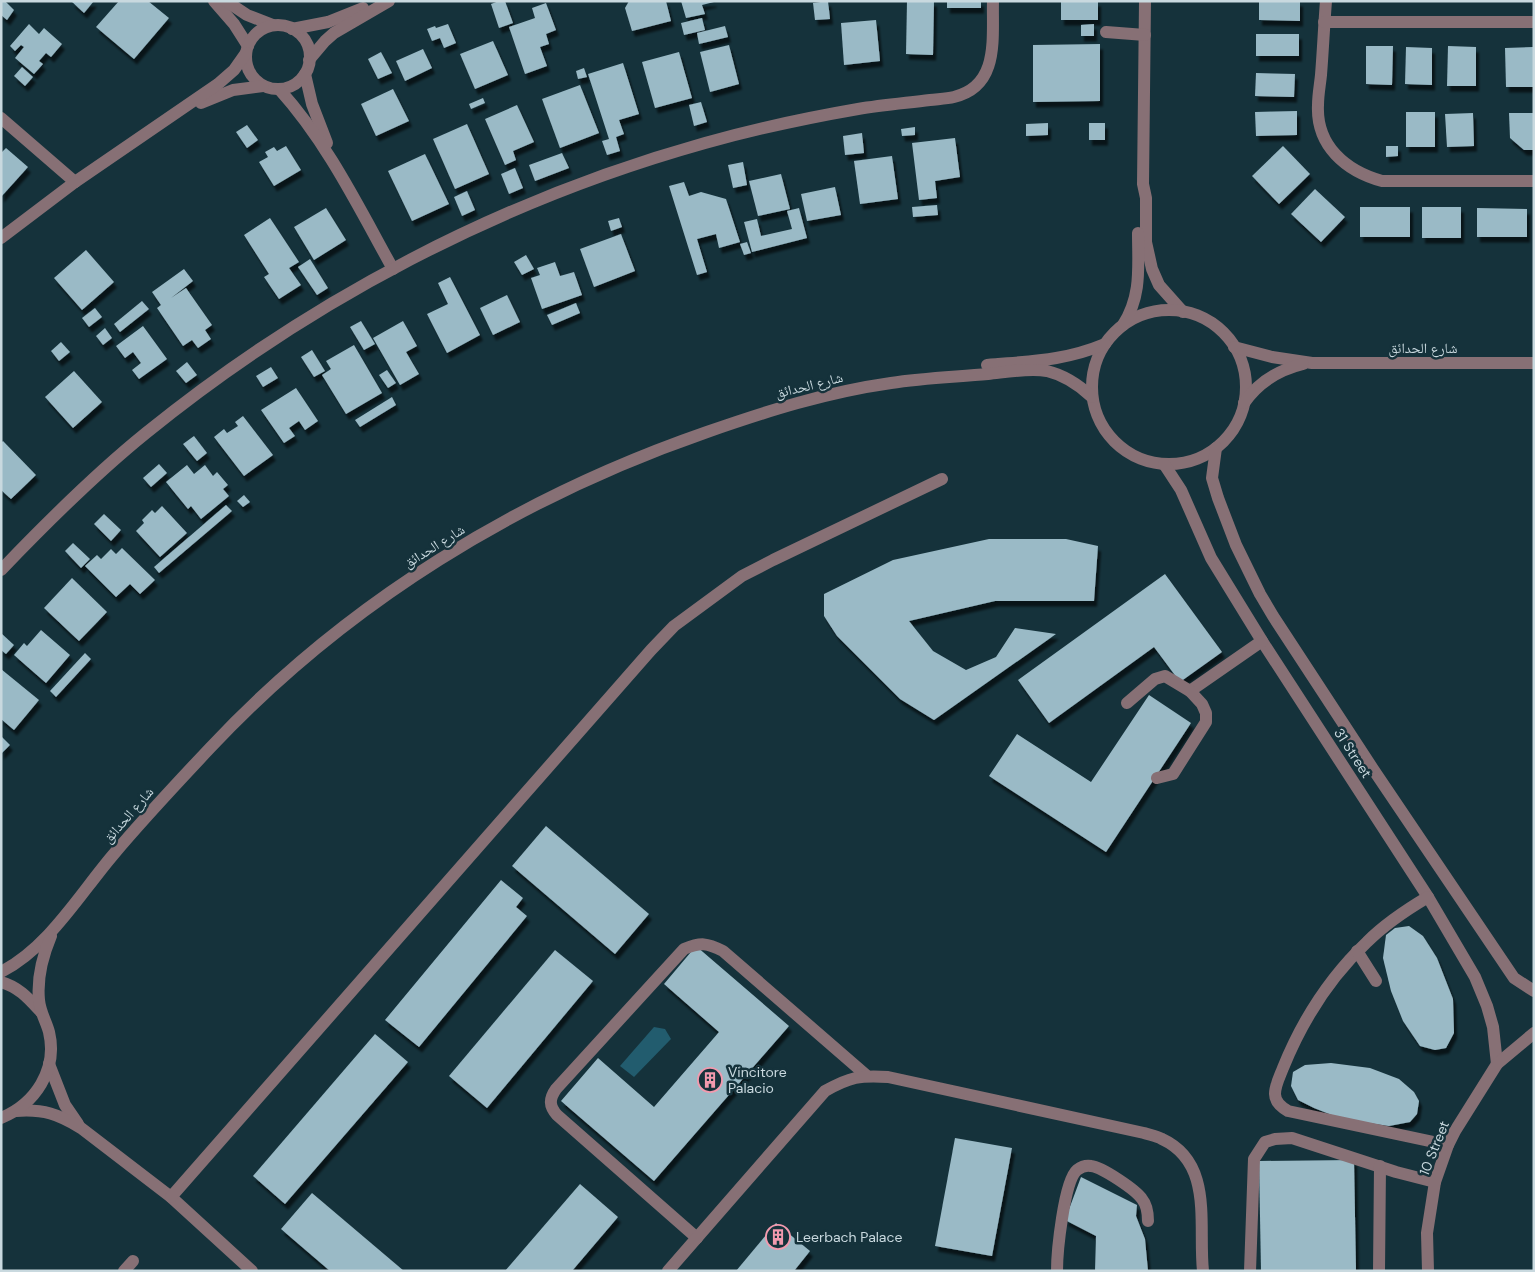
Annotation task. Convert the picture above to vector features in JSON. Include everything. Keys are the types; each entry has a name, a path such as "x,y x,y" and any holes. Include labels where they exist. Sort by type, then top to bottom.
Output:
{"street":[{"path":"214,1 230,19 247,50 248,69 257,81 264,86"},
{"path":"226,1 247,15 273,26"},
{"path":"292,29 328,22 380,1"},
{"path":"309,60 334,33 389,1"},
{"path":"1,570 94,478 146,433 218,378 335,301 393,268 510,212 632,165 782,124 858,109 953,98 969,91 982,80 990,64 992,1"},
{"path":"1145,1 1143,184 1146,198 1146,242 1152,269 1159,286 1183,312"},
{"path":"1326,1 1318,107 1320,124 1326,141 1336,156 1349,168 1365,176 1382,181 1534,180"},
{"path":"1324,22 1534,22"},
{"path":"1,238 75,182 176,115 226,77 260,30 273,26 287,26 304,39 309,53 305,74 312,104 334,162"},
{"path":"1106,32 1145,35"},
{"path":"176,115 233,90 264,86 279,89 294,84 305,74"},
{"path":"279,89 308,124 334,162 393,268"},
{"path":"1,118 75,182"},
{"path":"1122,326 1132,307 1138,289 1138,194 1143,184"},
{"path":"1152,312 1183,312 1210,322 1222,331 1241,360 1245,374 1246,389 1239,419 1216,448 1198,458 1164,464 1135,456 1111,439 1096,412 1092,397 1094,369 1105,344 1122,326 1133,319 1152,312"},
{"path":"940,377 960,368 1052,360 1071,356 1105,344"},
{"path":"1234,347 1272,357 1312,363"},
{"path":"1244,403 1259,385 1274,375 1290,368 1312,363"},
{"name":"شارع الحدائق","path":"1312,363 1534,363"},
{"path":"940,377 1030,370 1046,371 1072,381 1092,397"},
{"name":"شارع الحدائق","path":"1,972 32,952 161,800 266,692 334,633 386,594 449,553 546,499 604,472 675,443 754,415 814,398 884,384 940,377"},
{"name":"31 Street","path":"1216,448 1212,478 1218,498 1236,546 1273,616 1500,959 1514,978 1534,991"},
{"name":"31 Street","path":"1164,464 1181,490 1212,558 1262,641 1428,897 1475,977 1487,1006 1497,1064"},
{"path":"172,1197 644,657 674,626 750,572 942,479"},
{"path":"1190,690 1262,641"},
{"path":"1127,703 1159,677 1170,678 1190,690 1202,704 1206,713 1206,722 1173,774 1164,778 1157,778"},
{"path":"1428,897 1384,926 1357,951 1334,978 1308,1017 1287,1060 1276,1087 1276,1099 1288,1111 1448,1145"},
{"path":"1,1118 16,1111 38,1091 45,1078 49,1064 51,1048 49,1032 41,1012 39,998 42,968 56,925"},
{"path":"697,1238 556,1115 552,1110 550,1102 551,1095 556,1089 684,949 697,944 711,944 723,951 866,1075"},
{"path":"1357,951 1376,981"},
{"path":"1,982 9,984 27,996 41,1012"},
{"name":"10 Street","path":"1428,1271 1427,1233 1435,1182 1448,1145 1497,1064 1534,1033"},
{"path":"49,1064 65,1105 81,1128"},
{"path":"668,1271 825,1091 844,1080 866,1075 917,1083 1144,1133 1163,1139 1180,1151 1192,1167 1200,1186 1202,1271"},
{"path":"16,1111 33,1110 49,1112 81,1128 172,1197 252,1271"},
{"path":"1250,1271 1254,1159 1265,1142 1275,1138 1292,1138 1435,1182"},
{"path":"1057,1271 1068,1185 1078,1169 1084,1166 1097,1167 1132,1188 1145,1202 1148,1221"},
{"path":"1378,1271 1380,1166"},
{"path":"124,1271 133,1261"}],"water":[{"path":"654,1027 665,1029 671,1039 634,1077 620,1066"}],"building":[{"path":"1,1 5,1 14,10 7,20 1,15"},
{"path":"71,1 94,1 84,13"},
{"path":"119,1 148,1 169,18 134,59 96,27"},
{"path":"505,1 513,23 499,28 491,4"},
{"path":"629,1 666,1 671,21 632,31 625,8"},
{"path":"681,1 714,2 702,5 705,14 686,18"},
{"path":"828,1 830,19 815,20 813,3"},
{"path":"907,1 934,1 933,55 906,54"},
{"path":"947,1 981,1 981,8 947,8"},
{"path":"1061,1 1098,1 1098,20 1061,20"},
{"path":"1259,1 1300,1 1300,21 1259,20"},
{"path":"546,3 556,30 546,34 549,44 540,47 547,66 525,74 509,27 535,18 532,8"},
{"path":"702,18 705,30 684,35 681,23"},
{"path":"876,20 880,61 844,65 841,23"},
{"path":"29,24 39,34 44,28 62,44 51,57 46,53 39,61 43,64 34,74 15,58 24,47 21,45 15,51 10,46"},
{"path":"448,24 456,43 444,48 440,38 432,41 427,29"},
{"path":"1094,24 1094,36 1081,36 1081,25"},
{"path":"725,26 728,37 699,44 697,33"},
{"path":"1256,34 1299,34 1299,56 1256,56"},
{"path":"493,41 508,75 475,89 460,54"},
{"path":"1100,44 1100,101 1033,102 1033,45"},
{"path":"729,45 739,84 710,92 700,52"},
{"path":"1366,46 1393,46 1392,85 1366,84"},
{"path":"1448,46 1476,47 1476,86 1447,86"},
{"path":"1406,47 1432,48 1432,85 1405,84"},
{"path":"1533,47 1534,87 1506,87 1505,48"},
{"path":"423,49 432,68 405,81 396,61"},
{"path":"381,52 392,73 378,79 368,59"},
{"path":"679,52 692,98 655,108 642,62"},
{"path":"623,63 639,114 619,120 624,134 616,137 620,151 607,155 602,141 609,139 588,74"},
{"path":"22,67 33,77 25,86 14,76"},
{"path":"584,68 587,77 578,79 576,71"},
{"path":"1256,73 1295,74 1294,97 1255,96"},
{"path":"580,85 599,133 560,148 542,99"},
{"path":"393,89 409,121 376,136 361,104"},
{"path":"483,98 485,103 471,109 469,104"},
{"path":"701,102 707,122 694,126 689,105"},
{"path":"517,105 534,142 513,151 516,160 505,165 485,119"},
{"path":"1297,111 1297,135 1256,136 1255,112"},
{"path":"1406,112 1435,112 1435,147 1406,147"},
{"path":"1473,113 1474,146 1447,147 1445,114"},
{"path":"1509,113 1534,113 1534,150 1524,150 1510,138"},
{"path":"1048,123 1048,135 1026,136 1026,124"},
{"path":"1089,123 1105,123 1105,140 1089,140"},
{"path":"467,124 489,174 455,189 433,139"},
{"path":"247,125 258,140 247,148 236,132"},
{"path":"915,127 915,135 902,136 901,129"},
{"path":"862,133 864,153 845,155 843,136"},
{"path":"955,138 960,177 935,181 937,198 919,200 912,143"},
{"path":"286,146 301,170 274,186 259,162 268,157 265,152 274,147 277,151"},
{"path":"1283,146 1310,174 1279,204 1252,176"},
{"path":"1386,146 1398,146 1398,156 1386,157"},
{"path":"6,148 28,167 1,197 1,153"},
{"path":"562,153 569,168 535,181 529,165"},
{"path":"425,154 449,204 412,221 388,171"},
{"path":"892,156 898,199 860,204 854,161"},
{"path":"743,162 747,185 733,188 728,165"},
{"path":"515,168 523,188 509,194 501,174"},
{"path":"781,174 790,209 758,216 749,181"},
{"path":"684,182 689,196 701,192 726,199 740,242 719,248 716,234 697,239 707,272 697,275 669,186"},
{"path":"835,187 841,215 807,221 801,194"},
{"path":"1315,189 1345,217 1321,242 1291,214"},
{"path":"467,191 475,210 462,216 454,197"},
{"path":"937,205 938,215 913,217 912,207"},
{"path":"1360,207 1410,207 1410,237 1360,237"},
{"path":"1422,207 1461,207 1461,238 1422,238"},
{"path":"326,208 346,240 314,260 294,227"},
{"path":"799,208 807,238 752,252 744,222 757,219 761,236 792,229 787,211"},
{"path":"1477,208 1527,209 1527,237 1477,237"},
{"path":"270,218 299,262 289,268 301,285 279,299 264,277 269,274 244,235"},
{"path":"619,218 622,227 611,231 608,221"},
{"path":"621,234 635,271 594,287 580,249"},
{"path":"747,242 751,253 744,255 740,244"},
{"path":"86,250 114,282 82,310 54,278"},
{"path":"526,255 534,269 522,275 514,262"},
{"path":"310,259 328,288 317,295 298,267"},
{"path":"555,262 560,276 574,272 582,295 542,309 531,278 540,275 537,268"},
{"path":"184,269 193,281 171,298 186,288 212,325 205,330 211,339 198,348 192,340 183,346 157,308 161,305 152,292"},
{"path":"450,277 480,335 447,353 427,314 448,304 438,283"},
{"path":"507,295 520,322 493,335 480,308"},
{"path":"142,301 149,309 120,332 114,324"},
{"path":"576,303 580,313 552,325 547,315"},
{"path":"95,308 102,317 89,327 82,318"},
{"path":"361,321 375,344 364,350 350,327"},
{"path":"403,321 417,346 406,352 419,374 400,385 373,338"},
{"path":"143,326 167,359 139,379 132,370 141,363 133,352 125,358 116,346"},
{"path":"105,328 112,338 103,345 96,336"},
{"path":"61,342 70,352 59,361 51,351"},
{"path":"354,345 382,393 346,414 322,375 331,369 326,361"},
{"path":"312,350 325,371 314,377 301,357"},
{"path":"187,362 197,375 186,383 176,371"},
{"path":"271,367 278,378 263,387 256,376"},
{"path":"387,370 396,383 388,388 379,375"},
{"path":"74,371 102,402 73,428 45,397"},
{"path":"296,388 318,421 305,430 299,421 289,428 295,436 284,443 261,410"},
{"path":"392,397 396,405 360,427 355,420"},
{"path":"243,416 273,455 244,476 214,437 224,429 227,433 238,426 235,422"},
{"path":"194,436 207,453 197,461 183,444"},
{"path":"3,441 36,475 11,499 1,490 1,443"},
{"path":"159,464 167,473 151,487 143,478"},
{"path":"187,465 194,474 205,465 213,476 217,472 228,485 223,489 229,496 201,519 191,506 188,509 166,482"},
{"path":"244,495 250,502 243,507 237,501"},
{"path":"226,505 232,511 159,573 154,567"},
{"path":"162,506 187,533 160,557 136,531 144,523 142,520 152,510 155,513"},
{"path":"104,514 121,530 111,541 94,524"},
{"path":"989,539 1066,539 1098,546 1094,601 995,601 909,621 933,651 966,670 996,657 1015,628 1056,634 934,720 900,699 837,636 824,616 824,594 893,560"},
{"path":"73,543 90,559 81,568 65,551"},
{"path":"122,548 155,580 140,594 130,584 116,597 85,566 97,555 101,559 111,549 116,554"},
{"path":"1165,574 1222,652 1180,682 1154,647 1049,723 1018,680"},
{"path":"72,578 107,612 79,641 44,608"},
{"path":"41,630 70,655 46,683 14,655 24,643 27,646"},
{"path":"1,633 14,645 6,654 1,650"},
{"path":"85,653 91,659 56,697 50,691"},
{"path":"1,669 39,700 14,730 1,719"},
{"path":"1149,695 1191,723 1106,852 989,776 1017,734 1091,782"},
{"path":"1,736 10,745 1,754"},
{"path":"546,826 649,914 615,954 512,866"},
{"path":"501,880 523,898 516,907 527,916 419,1047 385,1020"},
{"path":"1409,926 1423,936 1437,958 1453,999 1454,1033 1446,1048 1435,1050 1420,1046 1403,1021 1391,991 1383,958 1386,935 1395,928"},
{"name":"Vincitore Palacio","path":"696,946 789,1026 654,1181 561,1101 598,1058 654,1107 719,1032 664,984"},
{"path":"555,950 593,981 487,1108 449,1076"},
{"path":"375,1034 408,1062 285,1204 253,1176"},
{"path":"1331,1063 1370,1068 1399,1079 1414,1092 1419,1101 1417,1114 1410,1122 1389,1126 1342,1119 1298,1100 1291,1086 1293,1072 1305,1065"},
{"path":"955,1138 1012,1148 992,1256 935,1246"},
{"path":"1354,1160 1356,1271 1261,1271 1259,1161"},
{"path":"1081,1177 1137,1205 1136,1216 1145,1239 1148,1271 1095,1271 1096,1236 1065,1220"},
{"path":"580,1184 618,1217 572,1271 505,1271"},
{"path":"312,1193 404,1271 330,1271 281,1229"},
{"name":"Leerbach Palace","path":"776,1223 810,1251 794,1271 736,1271"}],"place":[{"name":"Vincitore Palacio","path":"710,1080"},
{"name":"Leerbach Palace","path":"778,1237"}]}
